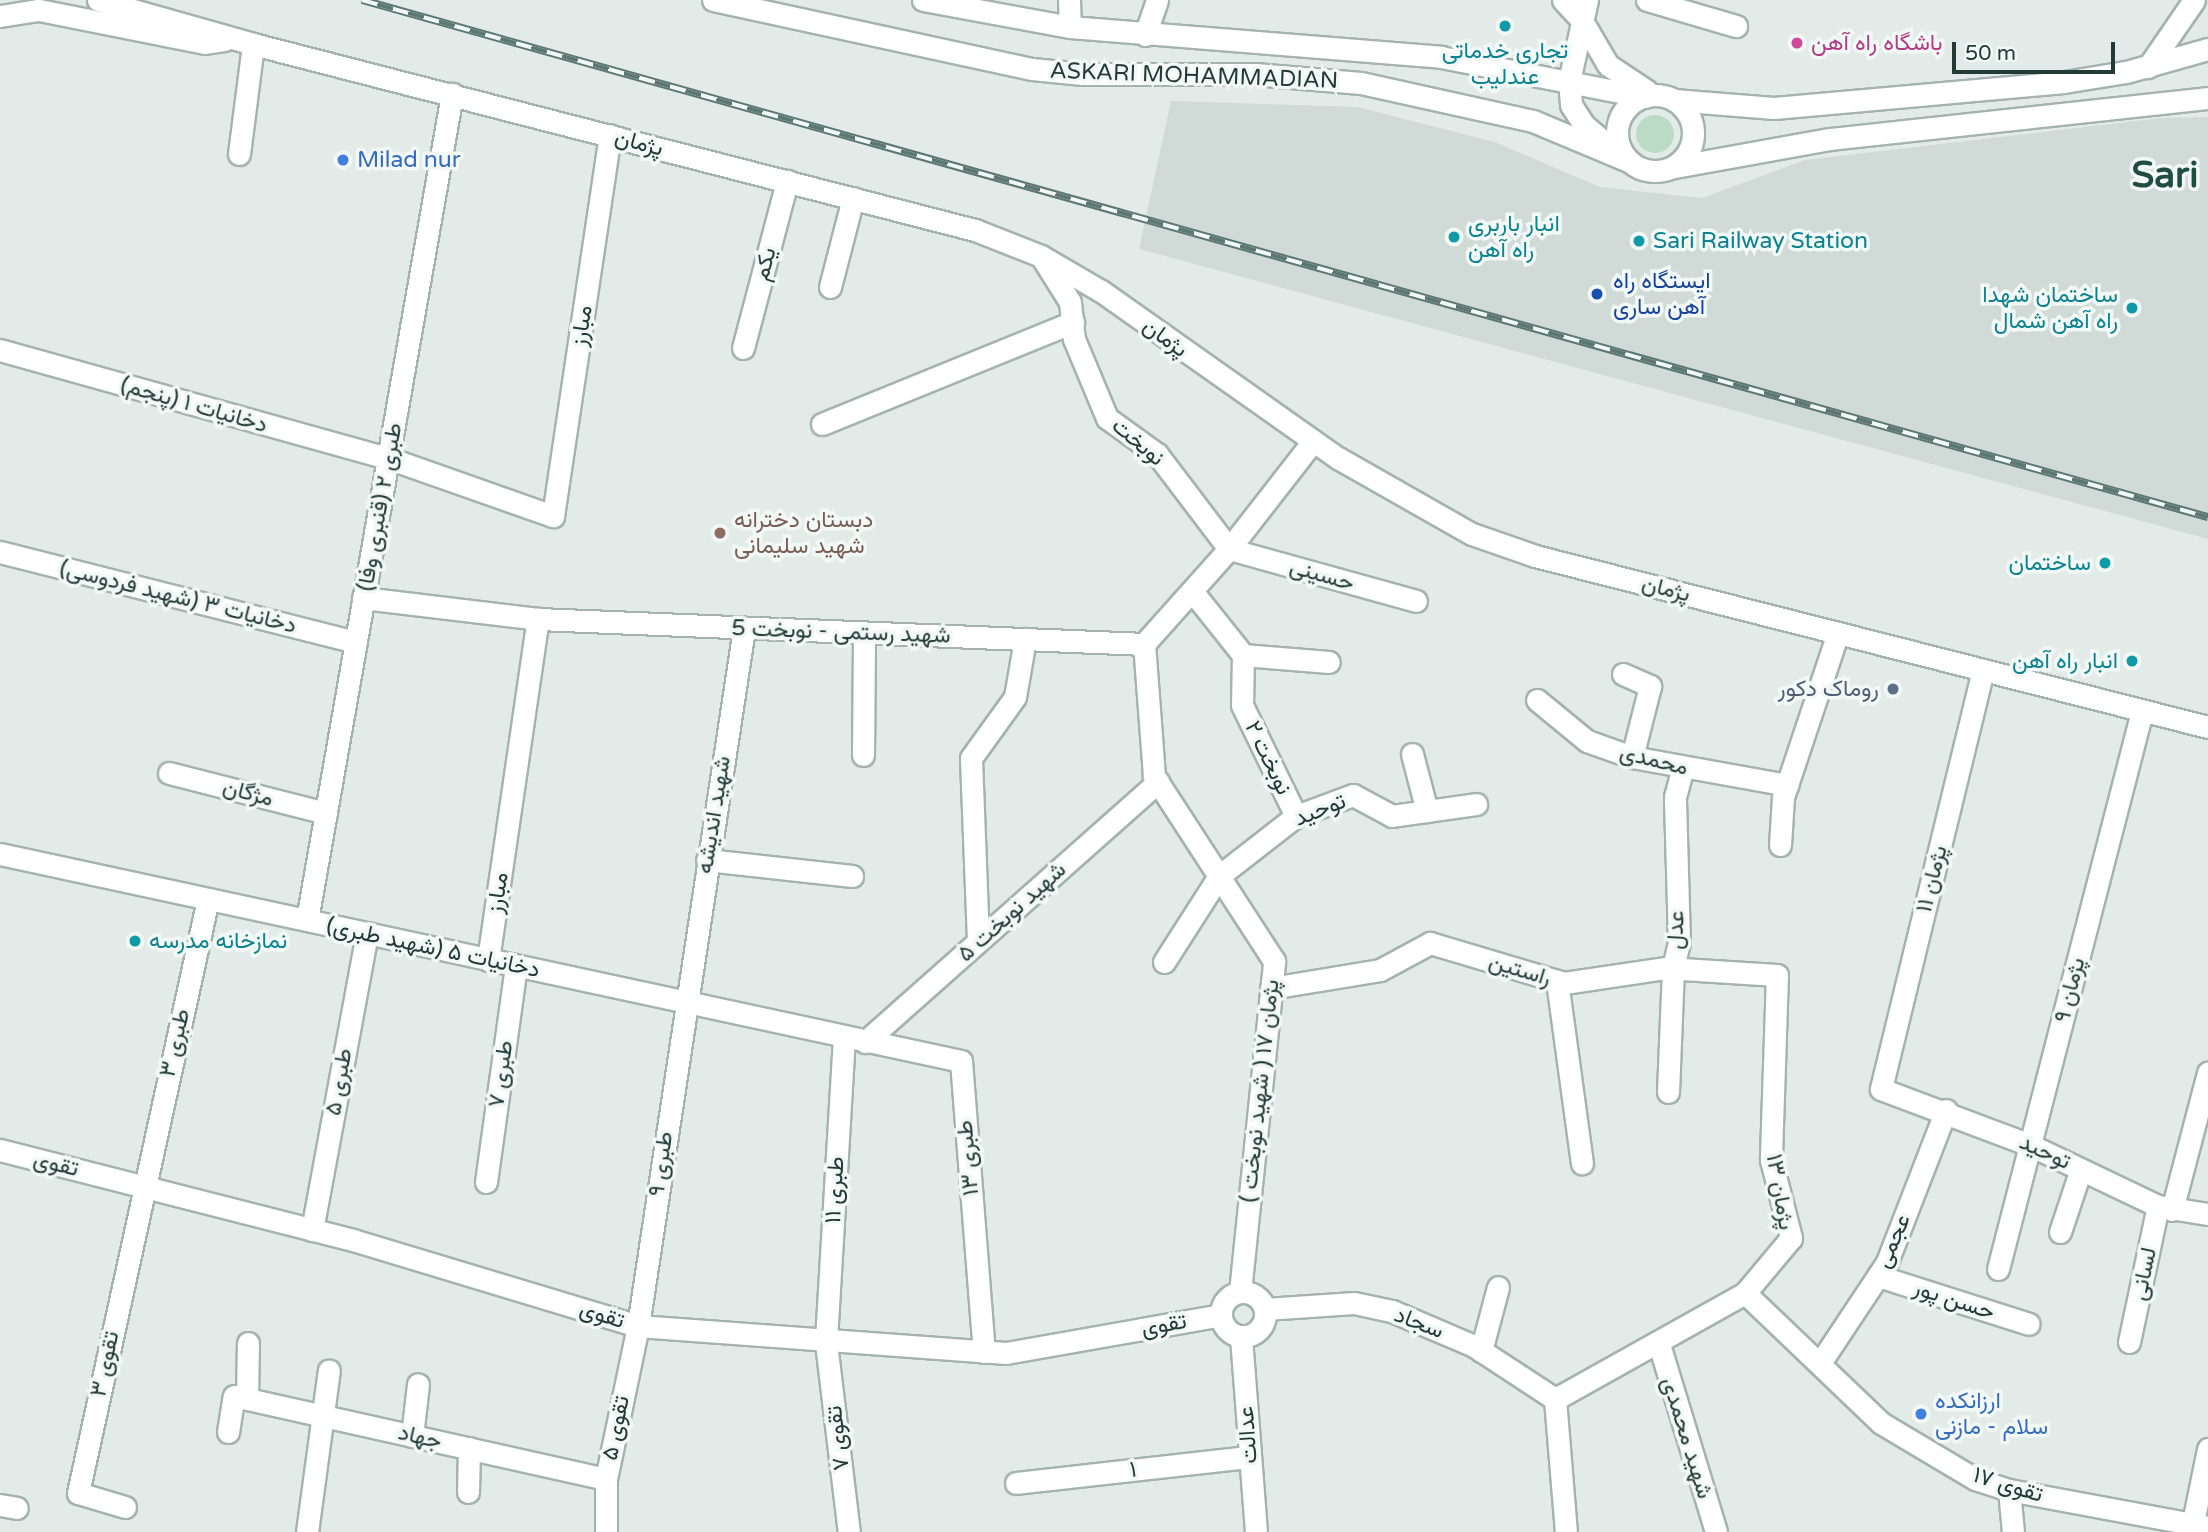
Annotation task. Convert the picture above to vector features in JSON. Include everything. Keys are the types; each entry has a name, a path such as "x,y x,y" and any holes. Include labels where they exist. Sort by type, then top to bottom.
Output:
{"street":[{"name":"پژمان","path":"98,0 243,41 975,230 1041,256 1101,292 1313,441 1413,504 1472,534 1535,556 2208,727"},
{"name":"ASKARI MOHAMMADIAN","path":"713,0 1032,69 1083,74 1255,74 1360,83 1533,121 1625,157"},
{"name":"ASKARI MOHAMMADIAN","path":"923,0 1070,27 1441,57 1658,97 1738,107 1816,105 2064,82 2148,66 2208,49"},
{"path":"1069,0 1070,27"},
{"path":"1145,34 1157,0"},
{"path":"1563,0 1584,10 1608,65 1688,114 1693,133 1689,152 1674,166"},
{"path":"1647,0 1736,26"},
{"path":"2148,66 2194,0"},
{"path":"0,16 39,10 205,43 243,41 239,154"},
{"path":"1584,10 1569,81 1571,105 1584,125 1646,170 1830,139 2208,98"},
{"name":"طبری ۲ (قنبری وفا)","path":"307,920 452,94"},
{"path":"1625,157 1617,130 1620,117 1628,107 1658,97"},
{"name":"مبارز","path":"554,516 610,135"},
{"name":"یکم","path":"743,348 788,181"},
{"path":"830,287 853,198"},
{"name":"نوبخت","path":"1041,256 1070,302 1074,339 1107,418 1157,454 1229,549"},
{"path":"822,424 1073,322"},
{"name":"دخانیات ۱ (پنجم)","path":"0,350 388,458 554,516"},
{"path":"1144,644 1229,549 1313,441"},
{"name":"حسینی","path":"1229,549 1416,601"},
{"name":"دخانیات ۳ (شهید فردوسی)","path":"0,554 356,642"},
{"path":"1192,591 1243,655 1329,662"},
{"name":"شهید رستمی - نوبخت 5","path":"363,598 538,619 1144,644"},
{"name":"مبارز","path":"488,960 538,619"},
{"name":"شهید اندیشه","path":"685,1002 744,628"},
{"path":"863,755 864,633"},
{"path":"1780,845 1787,785 1838,633"},
{"path":"978,941 971,758 1015,697 1025,639"},
{"name":"پژمان ۱۷ ( شهید نوبخت )","path":"1144,644 1158,782 1274,961 1240,1292"},
{"name":"نوبخت ۲","path":"1243,655 1242,705 1296,816"},
{"name":"پژمان ۱۱","path":"1881,1089 1983,670"},
{"path":"1623,674 1650,686 1632,757"},
{"name":"محمدی","path":"1537,700 1587,741 1632,757 1787,785"},
{"name":"پژمان ۹","path":"1998,1269 2141,710"},
{"path":"1412,754 1427,811"},
{"name":"عدل","path":"1668,1092 1673,968 1679,943 1675,797 1684,768"},
{"name":"مژگان","path":"169,772 326,813"},
{"name":"شهید نوبخت ۵","path":"865,1042 1158,782"},
{"name":"توحید","path":"1164,962 1219,876 1296,816 1353,795 1392,816 1476,804"},
{"name":"دخانیات ۵ (شهید طبری)","path":"0,854 865,1042"},
{"path":"707,860 852,876"},
{"name":"طبری ۳","path":"142,1186 208,899"},
{"name":"طبری ۵","path":"312,1230 366,933"},
{"name":"راستین","path":"1271,988 1380,970 1430,943 1557,981 1673,968 1777,975"},
{"name":"طبری ۷","path":"486,1182 516,966"},
{"name":"پژمان ۱۳","path":"1556,1404 1745,1293 1791,1238 1771,1160 1777,975"},
{"path":"1557,981 1582,1163"},
{"name":"طبری ۹","path":"638,1326 685,1002"},
{"name":"طبری ۱۱","path":"826,1343 844,1037"},
{"name":"طبری ۱۳","path":"865,1042 961,1061 984,1352"},
{"name":"لسانی","path":"2129,1342 2165,1208 2208,1073"},
{"name":"توحید","path":"1881,1089 1946,1110 2030,1145 2165,1208 2208,1214"},
{"name":"عجمی","path":"1820,1363 1878,1276 1946,1110"},
{"name":"تقوی","path":"0,1150 312,1230 638,1326 826,1343 1006,1353 1221,1315"},
{"path":"2060,1232 2081,1169"},
{"name":"تقوی ۳","path":"125,1507 78,1493 142,1186"},
{"name":"حسن پور","path":"1878,1276 2029,1324"},
{"path":"1481,1351 1498,1287"},
{"path":"1240,1292 1260,1299 1265,1309 1261,1329 1241,1337 1231,1333 1221,1315 1223,1304 1240,1292"},
{"name":"تقوی ۱۷","path":"1745,1293 1881,1423 1975,1479 2009,1490 2197,1528"},
{"name":"سجاد","path":"1265,1309 1367,1306 1436,1326 1481,1351 1556,1404"},
{"name":"تقوی ۵","path":"606,1532 606,1479 638,1326"},
{"name":"عدالت","path":"1241,1337 1256,1532"},
{"path":"228,1432 241,1397 248,1343"},
{"name":"تقوی ۷","path":"826,1343 849,1532"},
{"name":"شهید محمدی","path":"1659,1344 1716,1532"},
{"path":"307,1532 329,1370"},
{"path":"412,1436 418,1384"},
{"name":"جهاد","path":"241,1397 606,1479"},
{"path":"1556,1404 1566,1532"},
{"path":"468,1492 469,1448"},
{"path":"2197,1528 2208,1449"},
{"name":"۱","path":"1016,1483 1249,1457"},
{"path":"2009,1490 2013,1532"}],"shaded area":[{"path":"1171,101 1357,107 1495,142 1600,187 1702,198 1805,160 2161,118 2208,117 2208,539 1139,249"}],"green space":[{"path":"1655,115 1669,120 1674,134 1669,148 1655,153 1641,148 1636,134 1641,120"}],"railway":[{"path":"362,0 2208,517"}],"place":[{"name":"تجاری خدماتی عندلیب","path":"1505,26"},
{"name":"باشگاه راه آهن","path":"1797,43"},
{"name":"Milad nur","path":"343,160"},
{"name":"انبار باربری راه آهن","path":"1454,237"},
{"name":"Sari Railway Station","path":"1639,241"},
{"name":"ایستگاه راه آهن ساری","path":"1597,294"},
{"name":"ساختمان شهدا راه آهن شمال","path":"2132,308"},
{"name":"دبستان دخترانه شهید سلیمانی","path":"720,533"},
{"name":"ساختمان","path":"2105,563"},
{"name":"انبار راه آهن","path":"2132,661"},
{"name":"روماک دکور","path":"1893,689"},
{"name":"نمازخانه مدرسه","path":"135,941"},
{"name":"ارزانکده سلام - مازنی","path":"1921,1414"}],"district":[{"name":"Sari","path":"2165,176"}]}
